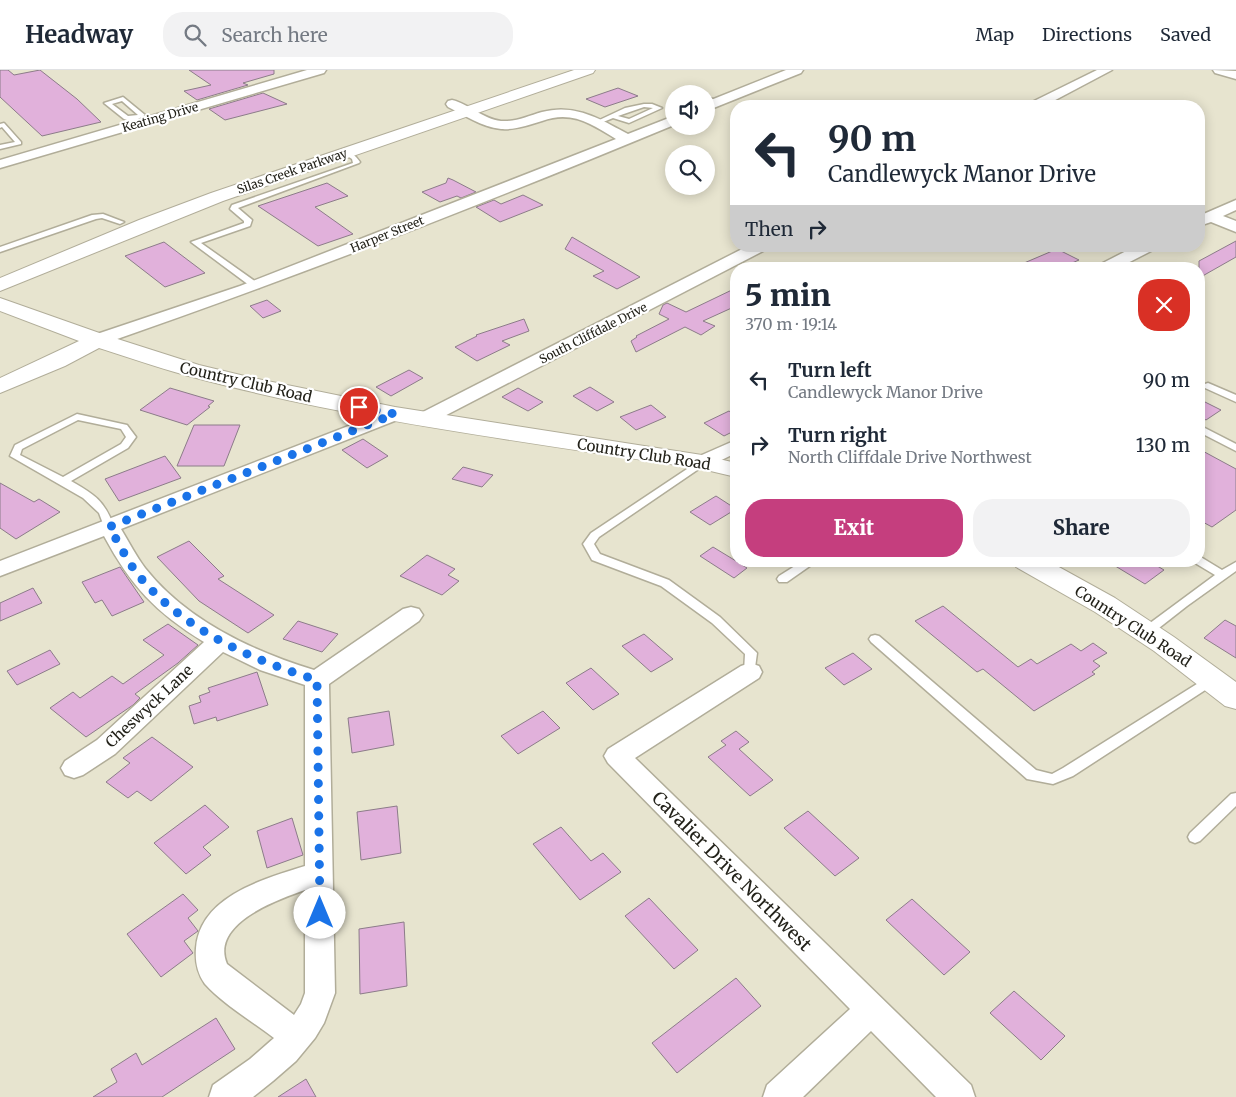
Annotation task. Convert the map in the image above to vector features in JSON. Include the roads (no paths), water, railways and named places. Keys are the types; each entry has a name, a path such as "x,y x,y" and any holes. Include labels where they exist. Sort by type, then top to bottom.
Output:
{"main road":[{"name":"Silas Creek Parkway","path":"0,272 120,222 201,191 550,70"},
{"name":"Silas Creek Parkway","path":"0,285 154,220 345,152 588,70"},
{"name":"Country Club Road","path":"0,304 97,340 201,373 253,386 424,419 730,467"},
{"path":"0,375 61,349 97,340"},
{"path":"0,386 57,361 97,340"},
{"name":"Country Club Road","path":"1037,567 1088,595 1146,632 1236,698"}],"street":[{"name":"Keating Drive","path":"6,162 274,78 320,70"},
{"path":"715,101 797,70"},
{"path":"1047,100 1106,70"},
{"path":"1219,70 1236,75"},
{"path":"452,104 483,120 503,125 523,123 546,115 564,112 573,113 628,140"},
{"name":"Harper Street","path":"97,340 256,286 665,124"},
{"path":"0,147 6,162"},
{"path":"1205,219 1236,204"},
{"path":"1205,219 1236,227"},
{"name":"South Cliffdale Drive","path":"424,419 749,252"},
{"path":"1117,262 1137,252"},
{"path":"0,569 395,414"},
{"path":"702,462 730,449"},
{"path":"109,527 138,575 162,600 192,623 220,641 280,669 317,680"},
{"path":"317,680 411,615"},
{"name":"Cheswyck Lane","path":"74,768 106,747 220,641"},
{"name":"Cavalier Drive Northwest","path":"750,672 617,756 959,1097"},
{"path":"225,1097 257,1074 299,1034 313,1014 320,993 317,680"},
{"path":"299,1034 289,1030 225,982 212,968 209,949 215,929 230,912 240,905 260,894 320,873"},
{"path":"779,1097 871,1010"}],"lane":[{"path":"123,99 142,115 136,121 126,118 107,103 123,99"},
{"path":"596,123 613,116 645,104 660,108 629,121 613,116"},
{"path":"0,126 4,125 19,143 0,147"},
{"path":"256,286 195,242 247,224 248,220 234,209 235,207 355,164 357,162 354,158 345,152"},
{"path":"0,250 95,217 103,216 120,222"},
{"path":"1208,386 1236,399"},
{"path":"64,481 125,446 131,437 124,428 77,417 18,448 16,456 64,481 95,502 104,513 109,527"},
{"path":"1205,431 1236,448"},
{"path":"702,462 595,535 588,544 596,557 665,583 716,620 751,654 750,672"},
{"path":"1205,564 1222,575"},
{"path":"1146,632 1183,603 1236,566"},
{"path":"783,579 802,567"},
{"path":"875,639 1032,775 1053,779 1068,772 1212,680"},
{"path":"1195,837 1236,798"}]}
